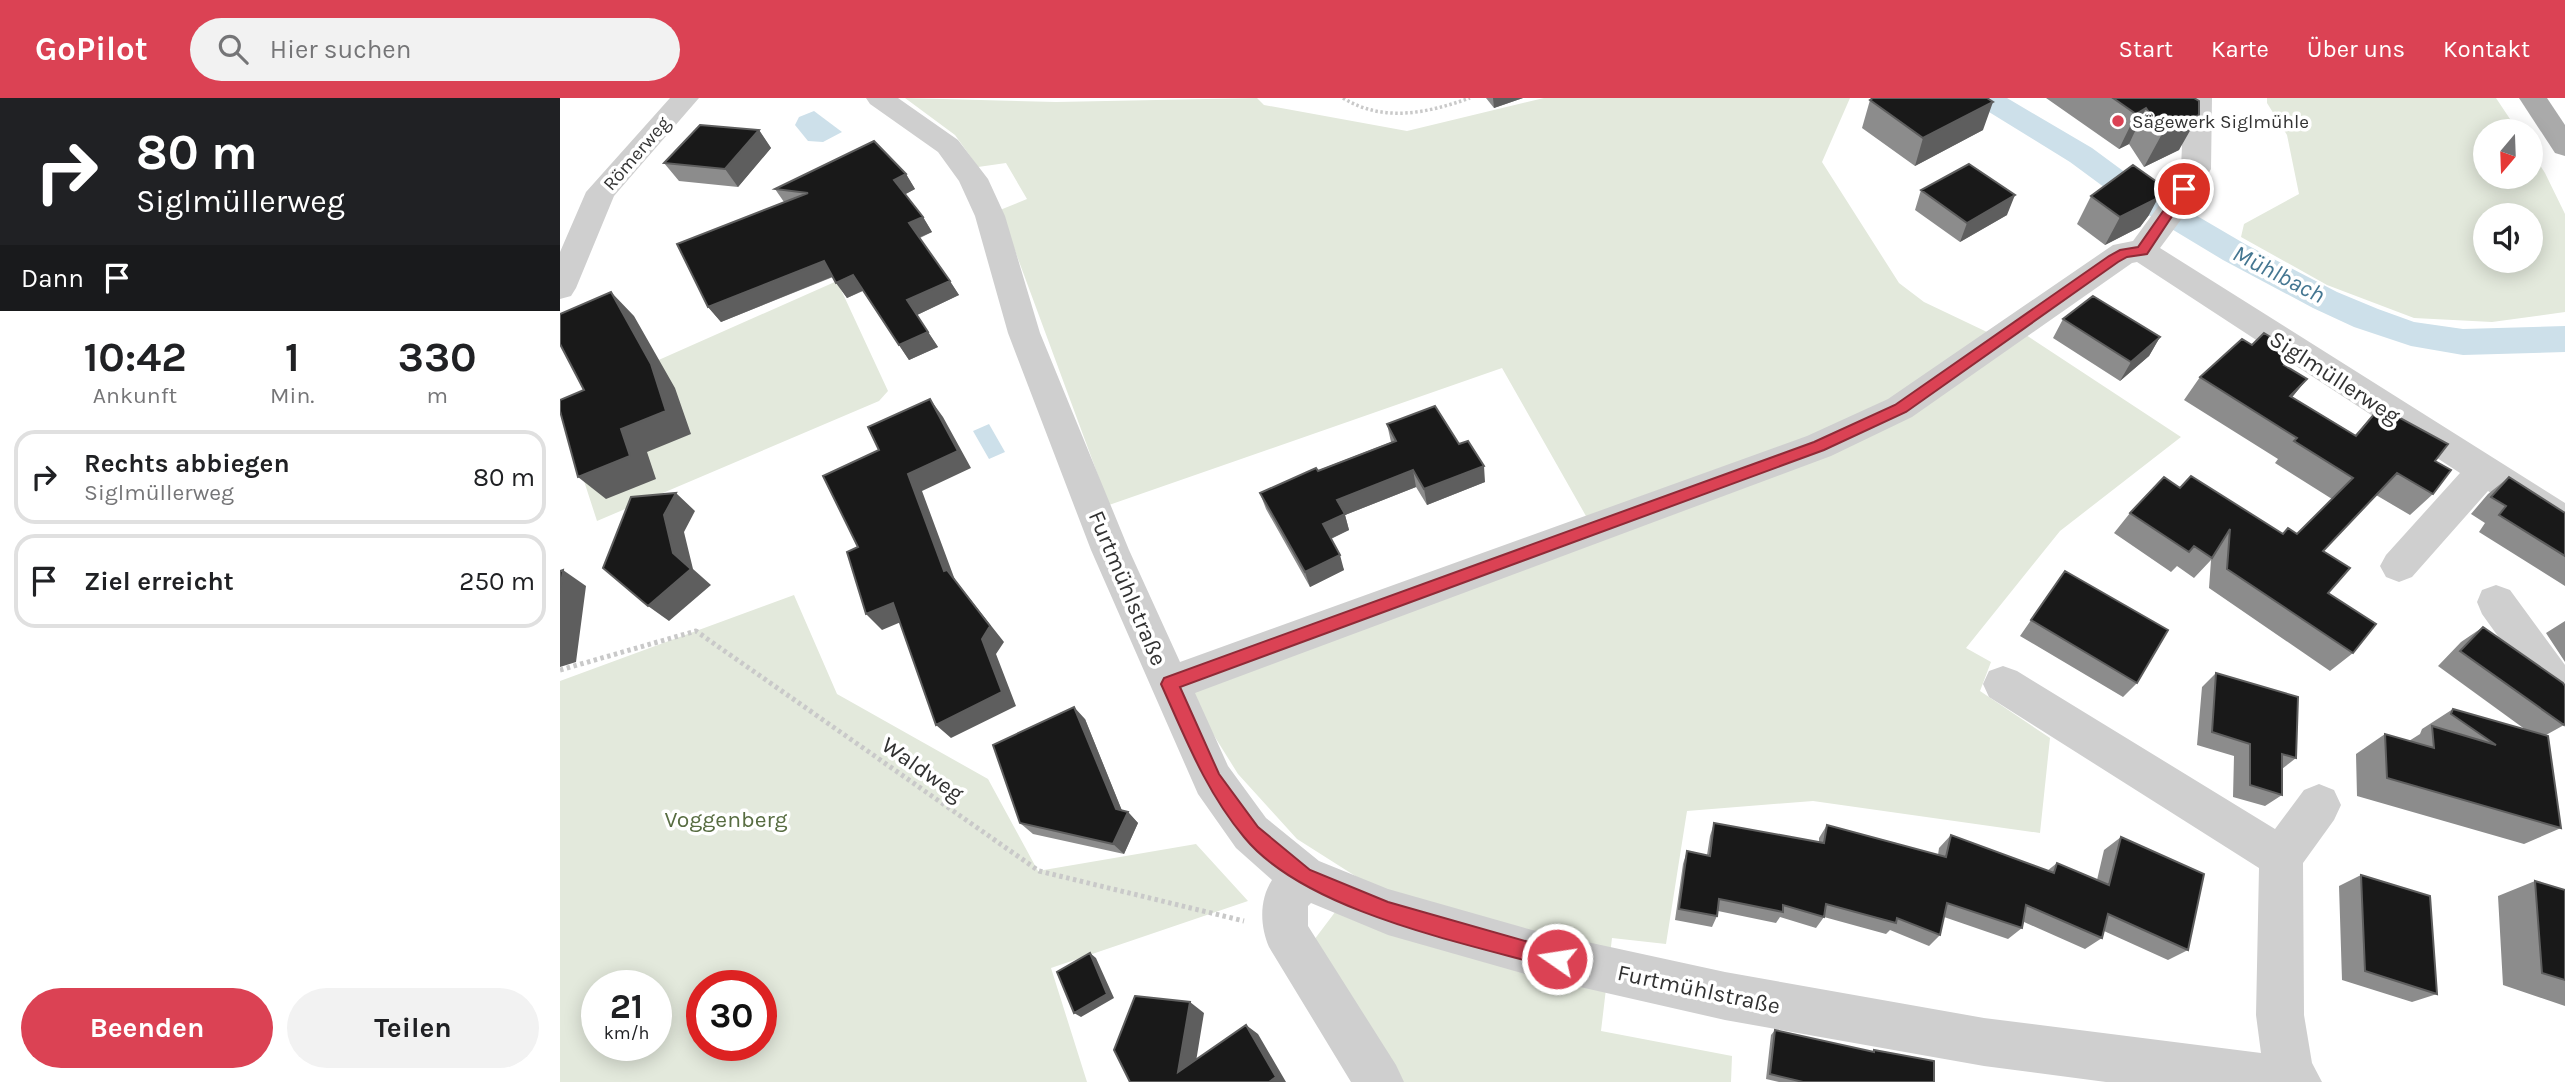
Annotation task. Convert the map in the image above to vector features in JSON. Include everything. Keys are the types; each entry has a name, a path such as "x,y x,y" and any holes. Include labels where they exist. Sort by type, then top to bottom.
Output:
{"main road":[{"path":"2533,98 2565,147"}],"street":[{"name":"Römerweg","path":"560,288 601,192 685,98"},
{"name":"Furtmühlstraße","path":"880,98 948,146 973,179 990,216 1024,333 1110,551 1213,780 1251,833 1303,877 1388,912 1518,950 1725,996 1984,1042 2293,1082"},
{"path":"1170,684 1819,446 1900,408 2113,259 2124,253 2142,251 2168,216 2196,169 2198,98"},
{"name":"Siglmüllerweg","path":"2142,251 2483,472 2565,522"},
{"path":"2399,566 2483,472"},
{"path":"2496,602 2565,697"},
{"path":"2003,684 2281,857"},
{"path":"2293,1082 2280,1015 2281,857 2319,805"},
{"path":"1303,877 1286,899 1285,931 1379,1082"}],"path":[{"path":"1343,98 1367,111 1418,114 1470,98"},
{"name":"Waldweg","path":"560,670 696,631 1038,871 1285,931"}],"green space":[{"path":"905,98 1056,102 1257,98 1264,105 1407,131 1544,98 1850,98 1822,162 1899,283 1924,302 1987,332 2026,335 2181,437 2060,531 1966,648 1991,662 1980,691 2050,738 2040,833 1813,801 1687,811 1666,944 1612,938 1601,1031 1732,1056 1731,1082 1363,1082 1314,940 1360,879 1297,839 1238,774 1188,694 1599,539 1502,368 1109,505 1000,210 1027,199 1006,163 978,167 955,135"},
{"path":"2267,98 2496,98 2510,119 2473,119 2473,189 2543,189 2543,170 2565,214 2565,312 2492,322 2414,318 2327,285 2241,237 2244,224 2299,194 2287,135 2267,103"},
{"path":"837,281 888,391 879,401 597,521 574,450 582,394"},
{"name":"Voggenberg","path":"794,595 837,694 988,779 1038,871 1196,844 1248,901 1051,968 1087,1082 560,1082 560,681"}],"water":[{"path":"814,111 842,132 823,142 808,141 795,125 799,117"},
{"path":"989,424 1005,452 989,459 973,431"}],"building":[{"path":"1987,98 1993,102 1923,138 1870,100"},
{"path":"2113,98 2194,98 2199,101 2199,115 2163,132 2146,108 2136,114"},
{"path":"700,125 759,130 725,169 664,163"},
{"path":"874,141 906,174 894,180 923,217 909,223 950,281 907,300 928,332 899,345 853,275 836,283 824,261 708,307 677,244 808,193 775,189"},
{"path":"1969,164 2015,195 1967,223 1921,190"},
{"path":"2133,165 2164,187 2156,199 2120,217 2091,196"},
{"path":"611,292 651,364 666,411 621,429 630,456 578,477 560,411 560,400 584,390 560,344 560,314"},
{"path":"2093,296 2160,337 2131,362 2063,319"},
{"path":"2264,333 2297,353 2284,365 2307,379 2290,396 2356,436 2380,407 2448,444 2435,461 2451,470 2433,494 2397,473 2323,551 2350,568 2328,593 2376,624 2353,653 2227,569 2230,529 2212,558 2194,546 2189,552 2130,513 2164,477 2180,488 2191,476 2283,534 2288,528 2297,534 2353,478 2294,441 2297,438 2200,377 2242,339 2252,345"},
{"path":"930,399 958,451 908,474 944,571 947,570 990,626 982,639 1002,692 936,725 893,603 866,614 847,552 858,547 823,476 879,450 868,427"},
{"path":"1435,406 1459,444 1468,441 1484,466 1424,489 1413,470 1337,500 1345,514 1323,524 1340,555 1305,572 1260,493 1316,468 1318,471 1396,441 1387,424"},
{"path":"2509,477 2565,513 2565,556 2499,515 2506,506 2491,497"},
{"path":"676,493 664,515 673,553 691,569 648,606 603,568 631,497"},
{"path":"563,570 560,593 560,571"},
{"path":"2065,571 2168,630 2137,683 2031,620"},
{"path":"2483,627 2563,683 2564,725 2460,651"},
{"path":"2216,673 2298,697 2296,758 2282,754 2282,795 2250,785 2250,744 2212,732"},
{"path":"1074,707 1116,809 1128,812 1113,844 1020,823 993,745"},
{"path":"2453,709 2548,736 2561,828 2387,778 2385,734 2434,748 2432,726 2496,745 2451,714"},
{"path":"1714,823 1824,843 1827,825 1946,857 1951,835 2054,873 2057,863 2109,885 2121,837 2204,874 2188,950 2108,914 2102,938 2026,905 2022,928 1947,903 1940,935 1897,918 1896,923 1826,904 1824,917 1783,905 1783,912 1719,899 1717,916 1679,909 1687,851 1710,856"},
{"path":"2361,875 2430,896 2437,994 2365,971"},
{"path":"2535,881 2565,890 2565,980 2542,973"},
{"path":"1090,953 1107,994 1074,1013 1057,972"},
{"path":"1135,996 1190,1002 1178,1072 1246,1025 1276,1077 1269,1082 1130,1082 1114,1050"},
{"path":"1775,1030 1874,1052 1934,1061 1934,1082 1803,1082 1770,1074"}],"waterway":[{"name":"Mühlbach","path":"1986,98 2081,155 2123,186 2234,252 2325,300 2366,318 2411,334 2463,342 2565,339"}],"place":[{"name":"Sägewerk Siglmühle","path":"2118,121"}],"route":[{"path":"1557,959 1388,912 1303,877 1251,833 1213,780 1170,684 1819,446 1900,408 2113,259 2124,253 2142,251 2184,189"}]}
